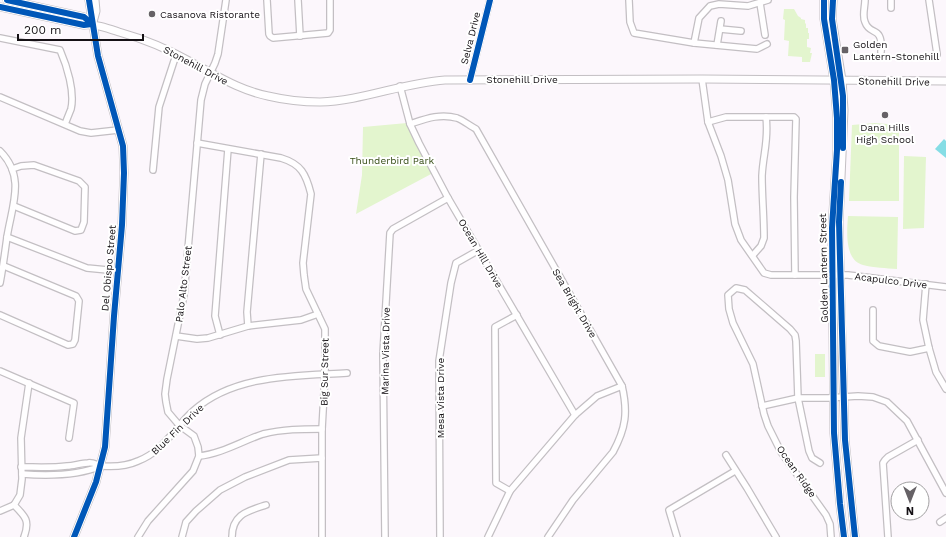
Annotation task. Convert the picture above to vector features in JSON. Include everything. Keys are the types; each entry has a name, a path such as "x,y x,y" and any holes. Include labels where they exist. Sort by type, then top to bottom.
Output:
{"main road":[{"name":"Stonehill Drive","path":"7,0 84,17 92,24 154,43 227,82 246,90 268,96 302,101 336,100 427,81 445,80 702,79 946,81"},
{"name":"Del Obispo Street","path":"74,537 92,494 101,466 106,433 122,225 124,173 123,146 98,56 89,0"},
{"name":"Del Obispo Street","path":"92,24 96,11 96,0"},
{"name":"Golden Lantern Street","path":"824,0 826,36 838,80"},
{"name":"Golden Lantern Street","path":"832,1 838,80 837,150 832,208 846,453 855,537"},
{"name":"Stonehill Drive","path":"0,7 84,25 92,24"},
{"name":"Golden Lantern Street","path":"836,275 834,398 836,456 844,537"}],"street":[{"name":"Palo Alto Street","path":"199,456 197,441 194,436 180,425 168,412 166,398 167,379 184,295 201,100 205,84 218,54 226,0"},
{"path":"267,0 269,34 273,38 328,33 330,30 330,0"},
{"path":"298,0 300,36"},
{"name":"Selva Drive","path":"470,80 490,0"},
{"path":"629,0 630,22 634,33 757,49 767,44"},
{"path":"694,42 699,18 704,10 710,6 730,2 748,6 768,0"},
{"path":"865,0 864,20 866,24 881,37 881,52"},
{"path":"890,8 891,0"},
{"path":"929,0 937,54"},
{"path":"760,3 765,35"},
{"path":"717,45 721,21"},
{"path":"720,29 741,31"},
{"path":"0,38 60,50 66,64 72,97 71,109 65,124"},
{"path":"153,170 159,107 174,61 178,55"},
{"path":"702,79 708,122 721,156 728,180 735,224 741,240 753,255 762,246 764,238 762,176 767,146 766,117"},
{"name":"Ocean Hill Drive","path":"400,86 410,124 448,198 518,315 575,415"},
{"path":"0,97 80,131 91,133 118,130"},
{"name":"Sea Bright Drive","path":"410,124 430,117 446,116 457,118 476,129 622,386 626,409 625,419 618,444 573,500 548,537"},
{"path":"708,122 726,117 794,117 796,122 794,197 795,275"},
{"path":"197,143 262,154 247,312 248,326"},
{"path":"220,335 215,316 228,149"},
{"path":"0,151 11,166 16,192 0,283"},
{"name":"Big Sur Street","path":"262,154 291,161 299,167 306,176 311,194 303,264 306,289 325,329 325,375 322,429 322,537"},
{"path":"11,166 34,165 79,181 85,187 84,222 81,230 75,231 14,206"},
{"name":"Marina Vista Drive","path":"385,537 383,354 390,233 393,229 448,198"},
{"path":"7,237 87,268 118,271"},
{"name":"Mesa Vista Drive","path":"440,537 439,361 451,283 456,262 479,250"},
{"name":"Acapulco Drive","path":"753,255 764,273 771,275 836,275 946,287"},
{"path":"0,315 68,345 73,344 75,340 78,301 76,296 4,266"},
{"path":"926,284 923,320 928,348 936,372 946,389"},
{"name":"Ocean Ridge","path":"798,398 795,335 744,290 736,288 730,292 728,298 729,309 734,326 753,364 768,426 781,452 826,515 830,524 831,537"},
{"path":"873,310 873,342 879,346 910,352 928,348"},
{"path":"176,336 197,339 208,338 248,326 301,320 318,314"},
{"path":"510,491 496,483 494,327 518,315"},
{"path":"0,371 74,403 69,438"},
{"name":"Blue Fin Drive","path":"22,474 70,474 91,470 101,466 125,465 145,458 164,444 180,425 204,402 216,395 235,388 272,379 347,373"},
{"path":"0,512 14,506 20,495 22,474 21,438 29,384"},
{"path":"488,537 510,491 575,415 597,396 622,386"},
{"path":"762,406 798,398 858,396 873,397 887,402 907,421 946,493"},
{"path":"798,398 809,451 812,458 820,463"},
{"path":"138,537 148,521 193,471 199,456 210,455 263,434 282,430 322,429"},
{"path":"888,537 883,468 885,460 918,440"},
{"path":"726,455 776,537"},
{"path":"182,537 186,522 220,490 245,477 289,460 322,458"},
{"name":"Blue Fin Drive","path":"21,467 68,466 90,462 101,466"},
{"path":"677,537 668,510 735,471"},
{"path":"232,537 232,529 237,518 266,505"},
{"path":"14,506 24,515 28,526 24,537"},
{"path":"940,522 946,518"}],"green space":[{"path":"784,9 794,9 801,19 805,20 806,28 808,28 809,33 807,47 811,48 810,53 812,53 810,62 802,62 802,57 788,56 789,41 784,40"},
{"name":"Thunderbird Park","path":"407,123 433,173 356,214 362,175 363,127"},
{"path":"875,123 899,125 899,201 849,201 852,125"},
{"path":"904,156 926,157 924,228 903,229"},
{"path":"848,216 898,217 897,269 863,265 852,257 847,236"},
{"path":"815,354 825,354 825,377 815,377"}],"water":[{"path":"944,139 946,141 946,158 935,149"}],"cycle path":[{"path":"7,0 84,17 92,24"},
{"path":"74,537 96,482 105,447 122,225 124,173 123,146 98,56 89,0"},
{"path":"470,80 490,0"},
{"path":"824,0 824,19 834,80 837,118 837,150 832,228 834,433 844,537"},
{"path":"833,0 832,19 843,96 843,148"},
{"path":"0,7 84,25 92,24"},
{"path":"841,182 839,222 845,440 855,537"}],"place":[{"name":"Casanova Ristorante","path":"152,14"},
{"name":"Golden Lantern-Stonehill","path":"845,50"},
{"name":"Dana Hills High School","path":"885,115"}]}
